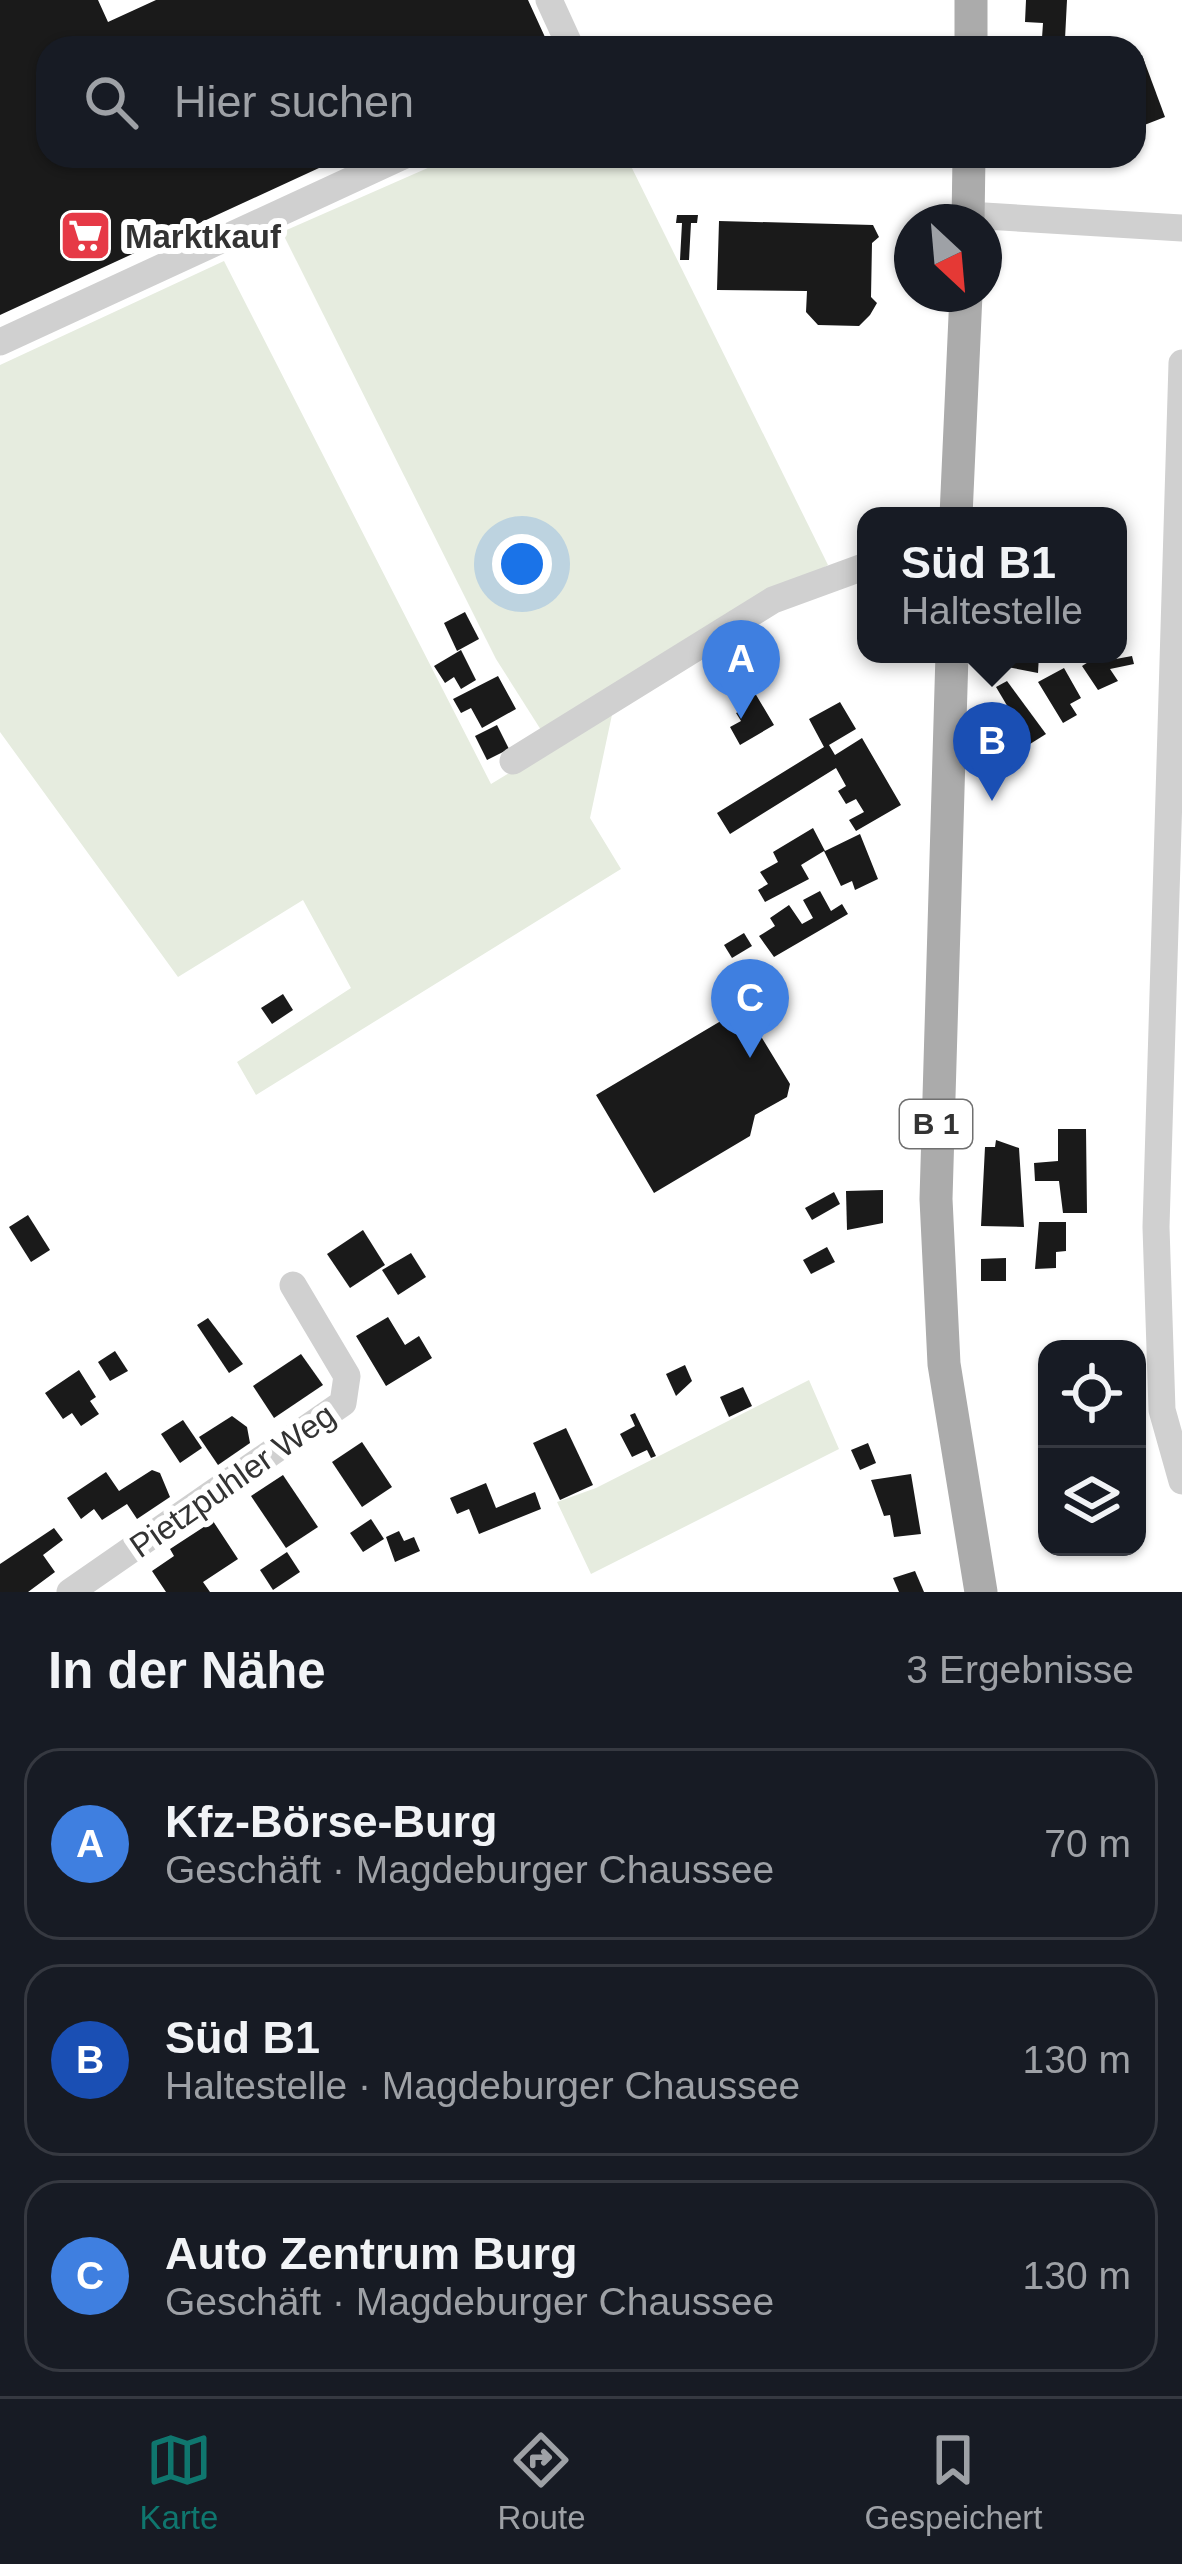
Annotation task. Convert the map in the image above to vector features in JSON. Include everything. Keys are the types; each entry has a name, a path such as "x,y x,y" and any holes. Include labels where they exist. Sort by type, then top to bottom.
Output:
{"main road":[{"path":"970,36 971,0"},
{"path":"968,204 969,168"},
{"path":"956,507 965,312"},
{"name":"B 1","path":"952,663 936,1219 944,1364 981,1592"}],"street":[{"path":"549,0 566,36"},
{"path":"0,342 377,168"},
{"path":"1002,220 1182,228"},
{"path":"1182,363 1162,1410 1182,1481"},
{"path":"513,761 773,600 857,569"},
{"name":"Pietzpuhler Weg","path":"70,1592 344,1403 347,1376 293,1285"}],"shaded area":[{"path":"428,168 632,168 828,565 541,730 496,659 282,232"},
{"path":"224,261 491,784 613,710 590,818 621,869 256,1095 237,1062 351,988 303,900 178,977 0,732 0,365"},
{"path":"809,1380 839,1449 591,1574 557,1502 596,1488"}],"building":[{"path":"0,0 98,0 108,22 156,0 528,0 544,36 36,36 36,168 319,168 0,315"},
{"path":"1026,0 1067,0 1065,36 1042,36 1043,23 1025,22"},
{"path":"1146,66 1165,117 1146,124"},
{"path":"677,215 698,215 697,223 691,223 689,260 680,260 682,223 676,223"},
{"path":"719,221 873,225 879,237 872,243 871,297 877,303 859,326 818,325 806,312 807,291 717,290"},
{"path":"465,612 479,639 457,651 444,623"},
{"path":"461,650 476,680 461,689 454,677 445,683 434,666"},
{"path":"1132,656 1134,664 1110,669 1118,681 1098,690 1082,666 1127,663"},
{"path":"1039,663 1038,673 1002,666"},
{"path":"1064,668 1081,698 1070,704 1077,715 1063,723 1038,682"},
{"path":"498,676 516,709 482,728 471,708 461,713 453,699"},
{"path":"746,678 774,725 740,745 730,727 741,721 736,713 742,710 729,688"},
{"path":"1007,681 1046,734 1030,744 996,687"},
{"path":"840,702 856,729 829,745 835,755 862,738 901,805 856,831 849,820 864,812 856,799 846,804 838,791 846,786 836,768 730,834 717,813 824,747 809,719"},
{"path":"497,725 509,749 487,760 475,736"},
{"path":"813,828 825,851 860,834 878,879 855,890 852,881 841,886 824,851 801,865 809,879 765,902 758,890 768,884 760,872 778,862 773,852"},
{"path":"820,891 831,911 842,904 848,914 774,957 759,936 775,926 770,918 789,905 802,924 813,918 803,900"},
{"path":"744,933 752,946 732,958 724,945"},
{"path":"283,994 293,1010 272,1024 261,1008"},
{"path":"736,1012 748,1015 790,1084 787,1097 755,1115 750,1136 654,1193 596,1095"},
{"path":"1058,1129 1086,1129 1087,1213 1063,1213 1059,1181 1035,1181 1034,1163 1058,1161"},
{"path":"996,1140 1019,1148 1024,1227 981,1226 985,1147 995,1147"},
{"path":"883,1190 883,1223 847,1230 846,1191"},
{"path":"834,1192 840,1204 812,1220 805,1208"},
{"path":"28,1215 50,1250 31,1262 9,1227"},
{"path":"1039,1222 1066,1222 1066,1251 1056,1252 1056,1268 1035,1269"},
{"path":"363,1230 385,1265 350,1288 327,1254"},
{"path":"827,1247 835,1262 811,1274 803,1260"},
{"path":"411,1253 426,1277 398,1295 382,1270"},
{"path":"1006,1258 1006,1281 981,1281 981,1259"},
{"path":"388,1317 405,1345 419,1336 432,1358 386,1386 356,1336"},
{"path":"208,1318 243,1364 229,1373 197,1325"},
{"path":"115,1351 128,1371 110,1381 98,1362"},
{"path":"301,1354 323,1385 274,1418 253,1386"},
{"path":"685,1365 692,1381 676,1396 666,1374"},
{"path":"79,1370 96,1397 90,1401 99,1414 81,1426 72,1413 63,1419 45,1393"},
{"path":"743,1387 752,1406 729,1417 720,1397"},
{"path":"635,1413 656,1456 651,1458 647,1450 632,1457 620,1434 635,1426 630,1415"},
{"path":"232,1416 247,1427 250,1443 218,1465 199,1437"},
{"path":"183,1420 202,1448 180,1463 161,1434"},
{"path":"566,1428 593,1485 560,1500 533,1443"},
{"path":"362,1442 392,1487 362,1507 332,1462"},
{"path":"868,1443 876,1463 860,1470 851,1450"},
{"path":"152,1470 160,1473 170,1497 137,1519 127,1504 102,1520 94,1509 81,1519 67,1498 106,1472 119,1491"},
{"path":"911,1474 921,1534 894,1537 890,1515 884,1516 871,1480"},
{"path":"283,1475 318,1527 286,1548 251,1496"},
{"path":"486,1483 496,1508 535,1492 541,1509 479,1534 469,1509 457,1514 450,1498"},
{"path":"371,1519 384,1539 363,1552 350,1533"},
{"path":"213,1521 238,1559 203,1582 210,1592 166,1592 152,1571 174,1556 170,1549"},
{"path":"54,1528 63,1540 43,1555 55,1572 28,1592 0,1592 0,1564"},
{"path":"399,1531 404,1541 414,1537 420,1551 395,1562 386,1537"},
{"path":"287,1552 300,1572 273,1590 260,1570"},
{"path":"915,1571 924,1592 899,1592 893,1578"}],"place":[{"name":"Marktkauf","path":"86,236"},
{"name":"Kfz-Börse-Burg","path":"741,719"},
{"name":"Süd B1","path":"992,801"},
{"name":"Auto Zentrum Burg","path":"750,1058"}]}
